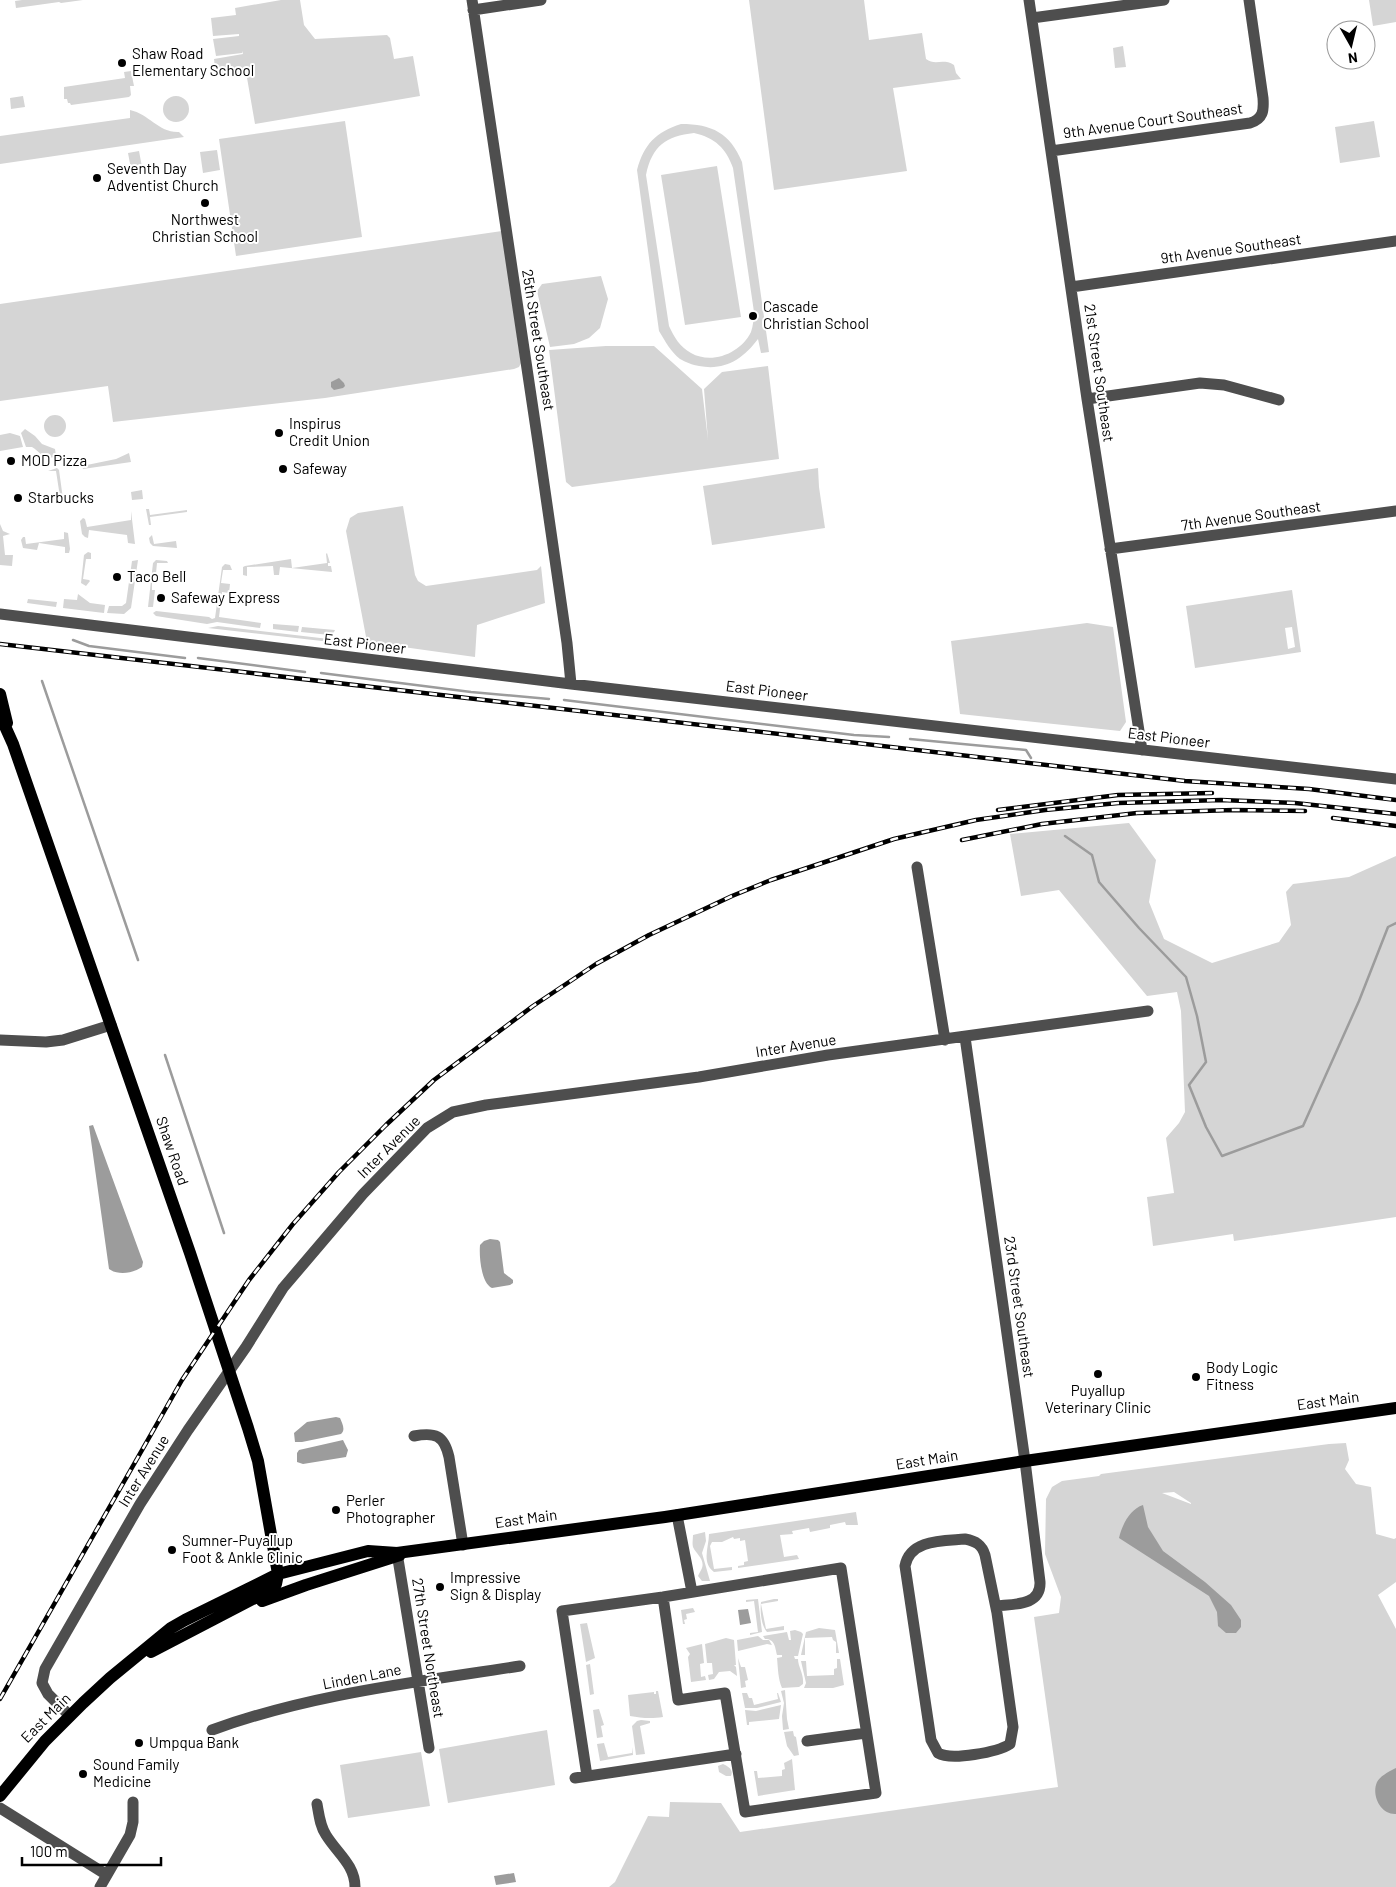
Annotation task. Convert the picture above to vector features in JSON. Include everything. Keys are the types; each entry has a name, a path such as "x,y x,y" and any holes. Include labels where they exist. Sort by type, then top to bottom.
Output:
{"main road":[{"name":"Shaw Road","path":"0,694 13,744"},
{"name":"Shaw Road","path":"0,714 13,744 111,1025 248,1428 261,1476 278,1574"},
{"name":"East Main","path":"197,1626 306,1585 398,1554 677,1515 1025,1461 1396,1408"},
{"name":"East Main","path":"0,1796 26,1761 70,1716 121,1669 171,1628 278,1574 368,1551 398,1554"},
{"name":"East Main","path":"278,1574 283,1577 296,1578 358,1569"},
{"name":"East Main","path":"121,1669 197,1626 272,1590 276,1584 278,1574"}],"street":[{"path":"473,5 541,0"},
{"name":"21st Street Southeast","path":"1029,0 1110,549 1142,750"},
{"path":"1032,18 1164,0"},
{"name":"9th Avenue Court Southeast","path":"1051,151 1250,123 1259,119 1262,114 1263,104 1249,0"},
{"name":"25th Street Southeast","path":"473,5 570,662 571,684"},
{"name":"9th Avenue Southeast","path":"1071,287 1396,241"},
{"path":"1088,399 1200,383 1224,385 1280,400"},
{"name":"7th Avenue Southeast","path":"1110,549 1396,511"},
{"name":"East Pioneer","path":"0,614 571,684 1396,779"},
{"path":"917,867 945,1040"},
{"name":"Inter Avenue","path":"70,1716 48,1694 42,1683 45,1669 140,1504 188,1430 246,1347 283,1288 363,1194 427,1128 453,1112 486,1105 691,1078 828,1055 1148,1011"},
{"path":"0,1040 46,1042 63,1040 111,1025"},
{"name":"23rd Street Southeast","path":"965,1037 1025,1461 1040,1582 1040,1592 1033,1600 996,1606"},
{"path":"414,1436 433,1434 446,1445 462,1545"},
{"path":"677,1515 692,1592"},
{"path":"965,1539 976,1543 981,1546 985,1555 996,1606 1013,1727 1010,1744 995,1751 943,1756 935,1750 931,1740 905,1566 909,1555 916,1547 921,1545 965,1539"},
{"name":"27th Street Northeast","path":"398,1554 430,1748"},
{"path":"663,1597 678,1700 725,1693 736,1754 745,1812 876,1793 841,1568 663,1597 562,1611 581,1777 736,1754"},
{"name":"Linden Lane","path":"212,1730 322,1700 520,1666"},
{"path":"807,1741 866,1733"},
{"path":"100,1887 130,1835 133,1822 133,1802"},
{"path":"317,1804 320,1823 326,1835 352,1871 355,1887"},
{"path":"0,1808 106,1874"}],"shaded area":[{"path":"83,0 16,8 15,1"},
{"path":"281,0 300,0 304,25 315,39 387,35 390,38 394,59 413,56 420,96 255,124 246,72 216,76 214,59 243,54 242,51 242,53 216,56 213,39 239,36 239,34 213,36 211,18 236,15 235,8"},
{"path":"749,0 864,0 869,40 922,33 926,59 954,65 956,73 961,79 893,88 907,171 774,190"},
{"path":"1369,0 1396,0 1396,22 1376,25 1376,20 1372,20"},
{"path":"1123,46 1126,67 1115,68 1113,48"},
{"path":"131,71 134,86 130,86 131,95 129,97 71,105 67,99 64,99 64,87 125,78 124,72"},
{"path":"23,96 25,107 11,109 10,98"},
{"path":"176,96 185,100 189,109 185,118 176,122 167,118 163,109 167,100"},
{"path":"130,110 143,115 166,130 179,132 184,137 0,164 0,136 130,118"},
{"path":"345,121 362,237 236,256 219,139"},
{"path":"1374,121 1380,157 1340,163 1335,127"},
{"path":"681,124 692,124 711,128 719,132 732,144 742,162 769,352 761,353 758,339 740,358 733,362 717,367 699,366 680,359 668,346 659,331 637,170 647,146 658,135","holes":["694,133 714,141 723,149 733,168 754,312 751,332 740,346 725,355 708,358 691,353 684,348 675,338 669,326 646,175 652,157 662,144 684,134"]},
{"path":"217,150 220,170 203,173 200,152"},
{"path":"139,151 142,167 131,169 128,153"},
{"path":"717,166 741,317 685,325 661,175"},
{"path":"502,231 521,363 519,367 514,369 325,398 113,422 108,386 0,401 0,304"},
{"path":"601,276 608,299 600,328 589,338 574,344 550,347 537,291 542,284"},
{"path":"606,346 654,346 702,389 708,440 704,389 722,372 768,366 779,459 572,487 566,482 549,350"},
{"path":"339,378 345,386 334,390 331,387 331,382"},
{"path":"55,415 63,418 66,426 63,434 55,437 47,434 44,426 47,418"},
{"path":"25,429 42,444 55,449 56,456 49,458 43,456 32,447 26,447 21,433"},
{"path":"10,433 20,436 23,447 0,451 0,435"},
{"path":"129,453 131,462 83,469 82,466 116,459"},
{"path":"57,468 59,470 63,499 53,500 53,498 60,497 56,471 48,471"},
{"path":"818,468 825,528 712,545 703,486"},
{"path":"142,490 143,499 132,500 131,492"},
{"path":"403,506 415,575 418,581 426,586 537,570 541,566 545,603 477,625 475,657 367,642 346,531 350,518 358,513"},
{"path":"146,509 149,509 150,515 187,510 187,512 150,517 151,525 149,525"},
{"path":"131,511 135,544 128,543 127,535 89,530 88,538 82,534 80,521 83,518 87,527 131,520"},
{"path":"0,524 3,531 10,534 3,536 5,555 13,555 12,566 0,565"},
{"path":"64,532 68,533 69,553 65,553 65,547 39,543 37,550 23,548 21,540 23,537 25,537 26,544 64,539"},
{"path":"152,535 154,544 176,541 177,548 153,546 149,538"},
{"path":"88,552 91,553 91,559 86,559 83,579 90,581 86,586 81,583 84,555"},
{"path":"327,553 330,563 328,563 328,566 331,566 332,572 280,567 279,575 274,575 273,566 247,567 247,576 243,575 243,567 245,566 291,559 292,568 327,563"},
{"path":"138,560 131,608 124,614 107,613 109,606 122,606 126,603 132,561"},
{"path":"156,560 167,561 168,563 157,563 155,583 152,583 152,590 155,590 153,607 148,607 153,563"},
{"path":"225,564 230,565 232,570 223,570 221,583 230,584 229,593 222,592 219,617 261,623 260,628 217,622 207,624 156,616 153,613 156,611 215,618 222,567"},
{"path":"1292,590 1301,652 1195,668 1186,606","holes":["1292,627 1295,647 1288,649 1285,628"]},
{"path":"78,594 90,603 105,605 104,613 63,608 64,599 77,600"},
{"path":"28,599 57,602 56,607 27,603"},
{"path":"1087,623 1113,627 1126,722 1120,731 960,714 951,641"},
{"path":"273,624 299,626 298,632 273,629"},
{"path":"218,626 329,639 322,641 208,628"},
{"path":"302,627 335,630 330,635 301,632"},
{"path":"1129,823 1156,860 1149,902 1164,939 1212,963 1279,942 1291,925 1286,892 1293,884 1349,877 1396,856 1396,1217 1234,1241 1233,1234 1153,1246 1147,1197 1174,1193 1166,1138 1179,1123 1185,1112 1181,1011 1177,992 1147,996 1059,890 1021,896 1010,834"},
{"path":"93,1125 143,1262 142,1267 134,1271 121,1273 109,1269 89,1126"},
{"path":"490,1239 500,1242 504,1273 513,1280 513,1283 510,1285 492,1288 485,1281 480,1262 480,1245"},
{"path":"340,1418 343,1424 341,1434 295,1442 294,1433 307,1422"},
{"path":"343,1440 348,1450 346,1457 303,1464 297,1462 299,1450"},
{"path":"1346,1443 1349,1460 1345,1469 1356,1484 1371,1487 1376,1534 1396,1538 1396,1582 1378,1595 1396,1629 1396,1887 609,1887 615,1882 648,1816 669,1817 670,1802 721,1803 740,1832 1058,1787 1034,1617 1059,1613 1061,1597 1045,1554 1046,1499 1052,1487 1062,1481 1099,1476 1101,1474","holes":["1174,1492 1191,1504 1162,1493"]},
{"path":"1143,1505 1148,1527 1163,1551 1205,1582 1231,1605 1241,1620 1241,1627 1236,1633 1226,1633 1218,1626 1217,1612 1209,1596 1119,1538 1127,1518 1134,1510"},
{"path":"856,1512 858,1525 846,1525 845,1522 830,1525 830,1528 810,1532 809,1528 792,1531 793,1534 780,1535 784,1557 797,1555 799,1559 738,1568 738,1566 744,1565 744,1562 748,1561 745,1540 740,1541 740,1538 734,1539 733,1537 722,1542 712,1542 710,1546 714,1569 732,1567 732,1570 714,1572 708,1564 709,1534"},
{"path":"705,1532 706,1541 702,1553 710,1581 702,1581 698,1576 703,1565 693,1545 693,1535"},
{"path":"758,1599 762,1632 750,1635 750,1633 758,1632 754,1601 746,1602 746,1600"},
{"path":"778,1599 778,1601 761,1604 761,1602"},
{"path":"761,1604 766,1629 784,1626 784,1630 767,1632 761,1618"},
{"path":"693,1608 695,1612 686,1614 687,1619 684,1620 685,1624 683,1624 681,1610"},
{"path":"748,1609 751,1623 740,1625 738,1610"},
{"path":"587,1623 595,1658 586,1662 580,1624"},
{"path":"819,1628 835,1630 839,1653 836,1653 836,1642 832,1637 805,1638 805,1655 801,1655 806,1632"},
{"path":"795,1630 803,1634 798,1656 794,1656 795,1659 798,1659 803,1684 799,1687 782,1688 777,1658 782,1657 782,1655 777,1655 773,1642 765,1639 763,1636 787,1632 789,1640 791,1640 790,1631"},
{"path":"758,1636 763,1640 769,1640 772,1645 767,1644 738,1651 737,1640"},
{"path":"726,1638 734,1640 736,1665 734,1665 737,1676 730,1671 719,1672 714,1679 709,1680 708,1675 713,1674 712,1663 707,1663 705,1644"},
{"path":"702,1644 704,1663 700,1664 701,1677 705,1676 706,1680 691,1682 688,1657 690,1654 686,1648"},
{"path":"738,1658 741,1667 745,1667 748,1680 745,1681 746,1687 741,1688"},
{"path":"837,1659 840,1659 844,1685 833,1688 804,1688 806,1683 801,1661 806,1661 807,1676 834,1675 834,1669 837,1668"},
{"path":"590,1664 594,1694 590,1695 586,1665"},
{"path":"785,1690 789,1729 783,1730 782,1716 784,1703 781,1691"},
{"path":"656,1691 658,1691 663,1717 646,1718 630,1716 628,1695 654,1692 656,1694"},
{"path":"742,1693 747,1693 749,1698 752,1698 754,1705 778,1699 777,1693 781,1702 757,1708 745,1708"},
{"path":"781,1705 779,1719 749,1722 749,1725 747,1725 745,1710 756,1711"},
{"path":"599,1709 604,1725 601,1726 603,1737 597,1738 593,1710"},
{"path":"641,1720 650,1721 650,1723 640,1726 645,1754 636,1755 632,1726"},
{"path":"547,1730 555,1785 448,1803 439,1749"},
{"path":"793,1731 799,1755 794,1756 787,1746 784,1732"},
{"path":"604,1743 608,1757 632,1753 632,1747 633,1755 600,1761 597,1744"},
{"path":"421,1752 430,1806 348,1818 340,1765"},
{"path":"792,1759 795,1790 758,1796 753,1765 754,1771 757,1771 758,1778 782,1776 782,1770 785,1769 784,1763"},
{"path":"723,1764 731,1770 731,1776 726,1776 719,1772 718,1766"},
{"path":"1396,1768 1396,1814 1382,1808 1376,1799 1375,1787 1378,1780"},
{"path":"514,1873 516,1882 496,1885 494,1876"}],"waterway":[{"path":"73,640 89,646 185,658"},
{"path":"198,658 305,672"},
{"path":"321,673 471,692 549,699"},
{"path":"42,681 138,960"},
{"path":"564,700 854,735 889,737"},
{"path":"910,739 1026,750 1031,758"},
{"path":"1065,836 1092,855 1099,882 1139,928 1186,977 1197,1016 1206,1062 1189,1085 1206,1127 1222,1156 1303,1126 1359,1001 1388,927 1396,923"},
{"path":"165,1055 224,1233"}],"railway":[{"path":"0,644 1185,781 1309,789 1396,800"},
{"path":"998,810 1118,795 1212,793"},
{"path":"0,1699 182,1380 249,1280 293,1224 339,1172 434,1080 533,1006 596,964 649,935 771,880 894,839 976,820 1045,810 1118,803 1221,800 1295,803 1396,814"},
{"path":"962,840 1042,824 1137,813 1234,810 1305,811"},
{"path":"1333,818 1396,826"}],"place":[{"name":"Shaw Road Elementary School","path":"122,63"},
{"name":"Seventh Day Adventist Church","path":"97,178"},
{"name":"Northwest Christian School","path":"205,203"},
{"name":"Cascade Christian School","path":"753,316"},
{"name":"Inspirus Credit Union","path":"279,433"},
{"name":"MOD Pizza","path":"11,461"},
{"name":"Safeway","path":"283,469"},
{"name":"Starbucks","path":"18,498"},
{"name":"Taco Bell","path":"117,577"},
{"name":"Safeway Express","path":"161,598"},
{"name":"Puyallup Veterinary Clinic","path":"1098,1374"},
{"name":"Body Logic Fitness","path":"1196,1377"},
{"name":"Perler Photographer","path":"336,1510"},
{"name":"Sumner-Puyallup Foot & Ankle Clinic","path":"172,1550"},
{"name":"Impressive Sign & Display","path":"440,1587"},
{"name":"Umpqua Bank","path":"139,1743"},
{"name":"Sound Family Medicine","path":"83,1774"}]}
